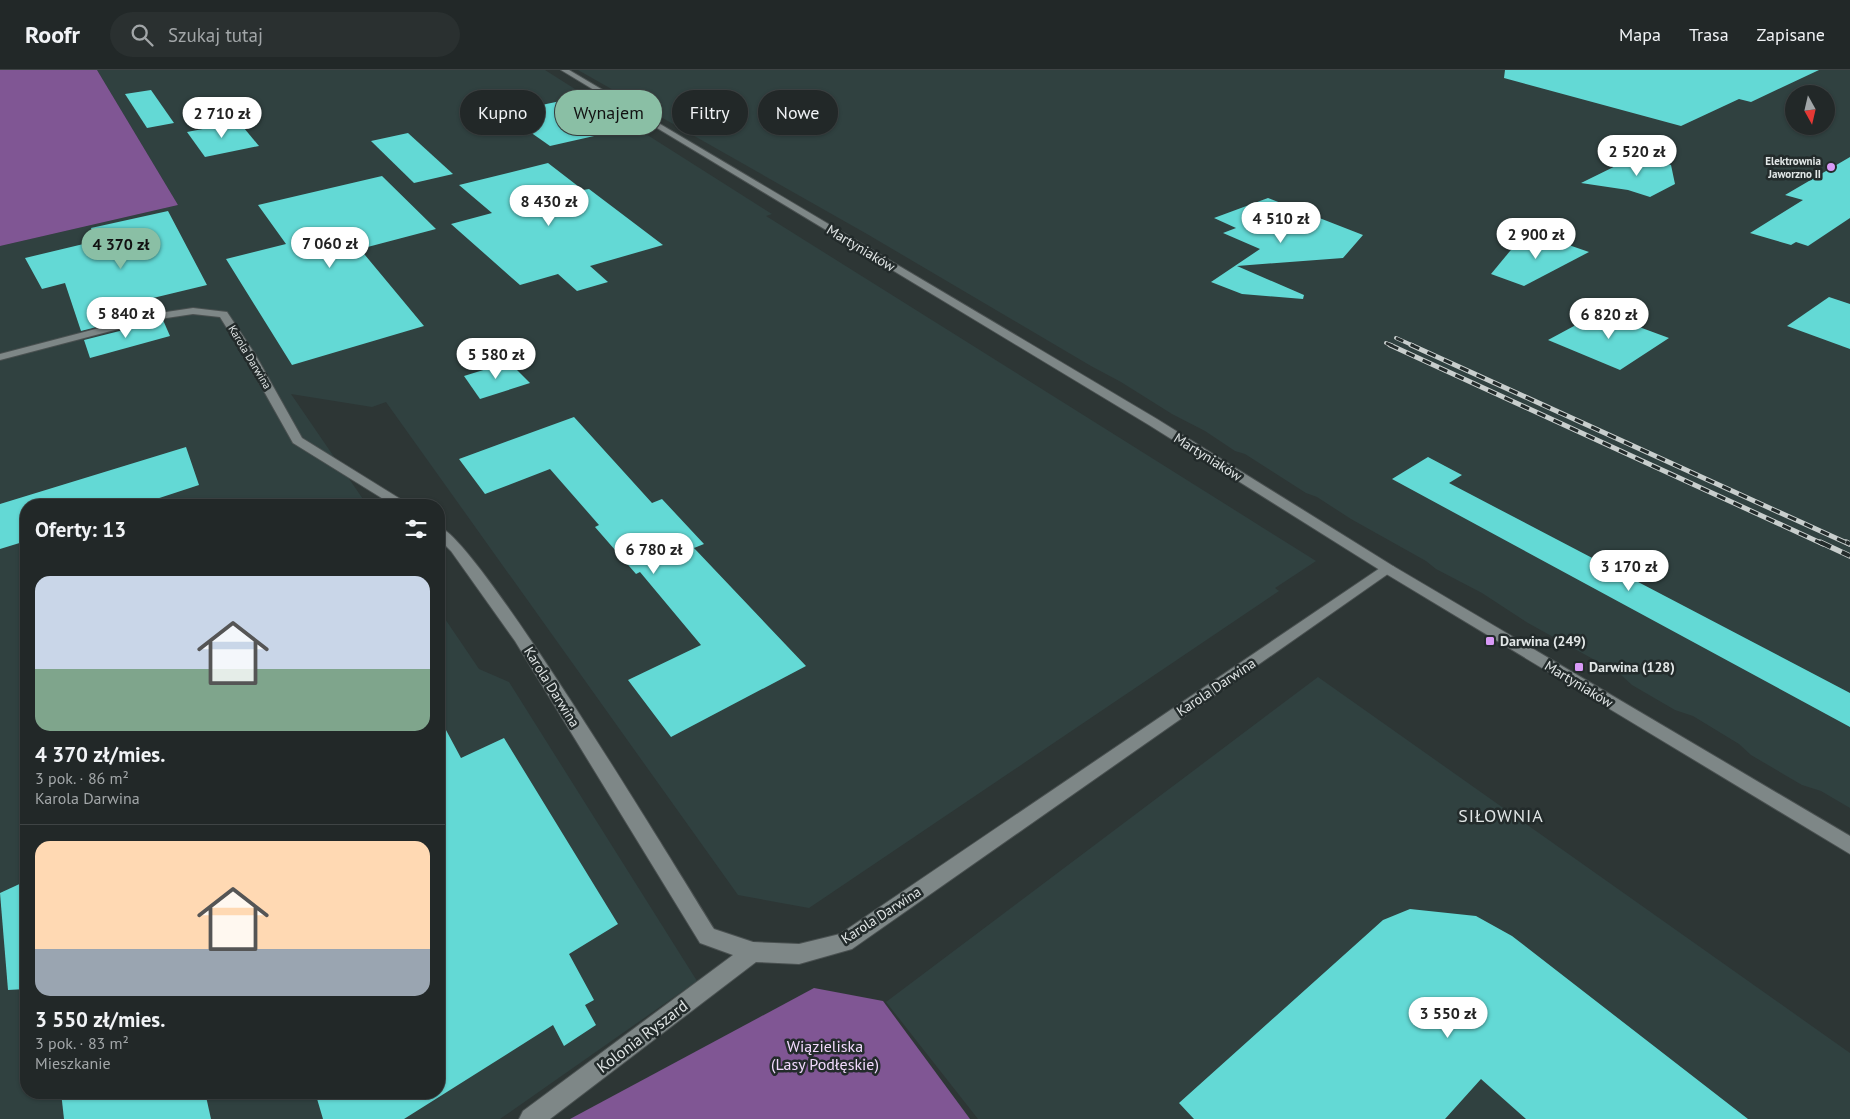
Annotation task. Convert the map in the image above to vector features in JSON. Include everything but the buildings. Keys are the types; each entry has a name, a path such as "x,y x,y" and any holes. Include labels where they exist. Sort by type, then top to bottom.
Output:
{"main road":[{"name":"Martyniaków","path":"564,70 1152,422 1388,569 1850,846"},
{"name":"Karola Darwina","path":"0,357 153,317 193,311 223,314 249,354 297,440 394,499"},
{"name":"Karola Darwina","path":"445,537 456,548 521,637 707,936 753,952 800,954 844,942 1388,569"},
{"name":"Kolonia Ryszard","path":"531,1119 753,952"}],"shaded area":[{"path":"97,70 545,70 577,90 555,90 555,135 647,135 772,214 766,216 1316,561 1275,588 1279,591 809,908 738,895 386,402 372,407 291,394 363,499 20,499 20,1099 445,1099 445,619 479,669 509,682 697,981 500,1119 0,1119 0,246 178,205"},
{"name":"Elektrownia Jaworzno II","path":"578,70 1850,70 1850,808 1821,791 1802,785 1751,755 1739,744 1693,716 1675,710 1632,685 1620,674 1528,623 1482,593 1436,569 1426,561 1351,519 1317,497 1306,493 1245,454 1235,451 1205,431 1172,414 1121,382 867,234 693,135 748,135 748,90 672,90 672,123 662,118 662,90 613,90"},
{"path":"1318,677 1850,1053 1850,1119 978,1119 886,1002"}],"green space":[{"path":"0,70 97,70 178,205 0,246"},
{"name":"Wiązieliska (Lasy Podłęskie)","path":"814,988 883,1001 970,1119 570,1119"}],"railway":[{"path":"1396,338 1414,346"},
{"path":"1386,343 1393,346"},
{"path":"1390,345 1823,544"},
{"path":"1411,345 1849,544"},
{"path":"1820,542 1850,556"},
{"path":"1846,542 1850,544"}],"place":[{"name":"Elektrownia Jaworzno II","path":"1831,167"},
{"name":"Darwina (249)","path":"1490,641"},
{"name":"Darwina (128)","path":"1579,667"}],"district":[{"name":"SIŁOWNIA","path":"1501,816"}]}
